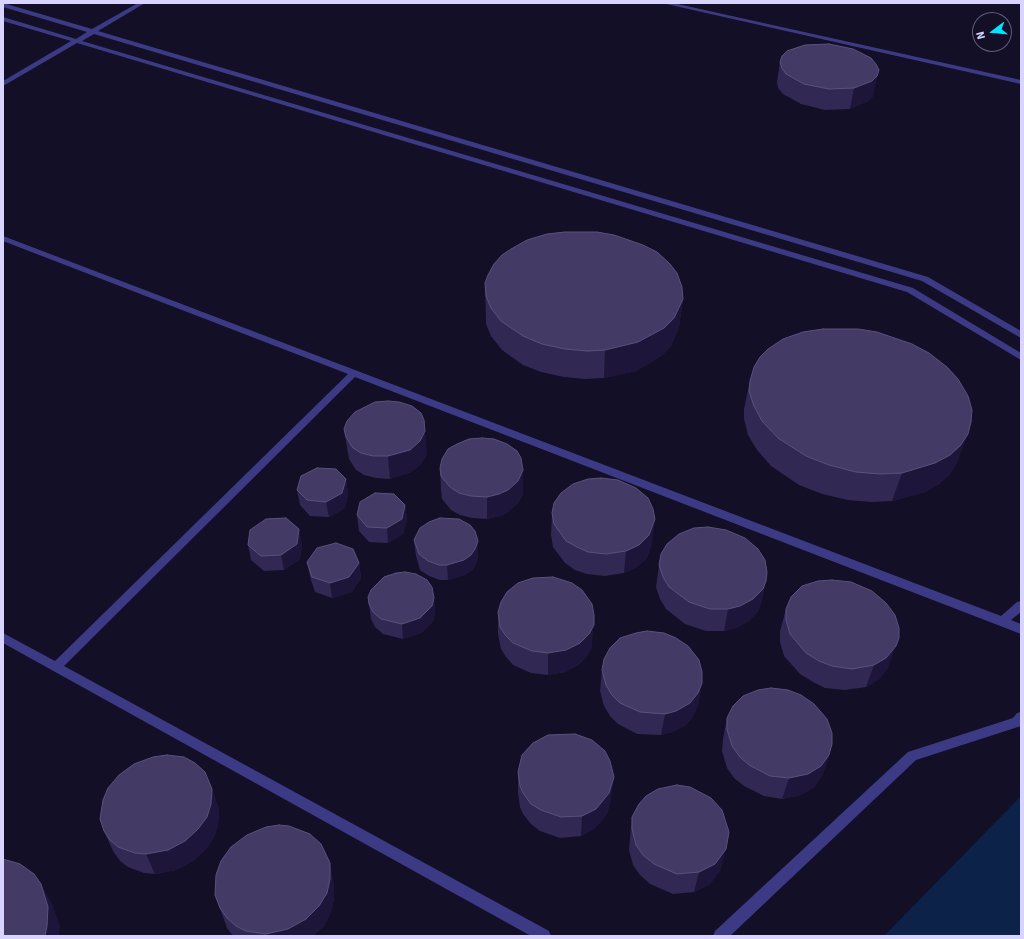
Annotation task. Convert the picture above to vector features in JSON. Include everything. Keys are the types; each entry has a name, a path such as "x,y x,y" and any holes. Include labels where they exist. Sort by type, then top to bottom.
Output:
{"lane":[{"path":"3,84 142,3"},
{"path":"665,3 1021,82"},
{"path":"3,5 925,279 1021,335"},
{"path":"3,19 78,40 910,290 1021,357"},
{"path":"3,238 1021,629"},
{"path":"56,667 354,373"},
{"path":"1003,621 1021,605"},
{"path":"3,638 544,936"},
{"path":"720,936 912,756 1017,722 1021,718"}],"water":[{"path":"1021,796 1021,936 884,936"}],"building":[{"path":"829,44 853,49 871,58 879,70 877,76 872,81 854,88 829,89 804,84 786,74 782,68 780,62 782,56 787,51 805,45"},
{"path":"565,232 597,232 614,235 643,245 657,252 677,273 682,287 683,299 674,318 664,328 638,342 605,350 587,351 565,349 542,344 523,336 501,321 491,308 486,296 485,283 494,264 502,255 527,240 547,234"},
{"path":"823,329 858,329 877,332 912,344 929,353 947,367 958,379 968,396 972,410 968,434 960,446 950,455 935,463 902,473 880,474 856,472 829,465 806,456 778,438 762,421 754,406 749,391 754,367 760,357 768,349 783,339 803,332"},
{"path":"375,402 399,402 412,406 421,413 424,420 425,431 420,441 410,450 388,456 373,456 361,453 353,448 346,437 344,429 347,421 355,412"},
{"path":"469,439 494,439 507,444 517,451 521,458 523,470 518,481 508,490 499,494 487,497 471,496 459,493 450,487 441,476 440,468 442,459 448,449 457,444"},
{"path":"317,468 336,469 346,479 342,493 326,502 307,500 297,490 301,476"},
{"path":"601,478 618,480 636,488 648,498 653,509 655,519 649,535 639,545 626,551 606,554 588,552 566,541 554,524 552,513 554,503 561,493 573,484 588,479"},
{"path":"375,493 394,494 405,505 402,519 387,528 367,527 357,515 360,502"},
{"path":"286,518 299,529 297,544 281,555 261,556 248,545 250,530 266,519"},
{"path":"440,518 459,519 470,525 475,531 478,541 475,549 471,555 464,560 447,565 439,565 428,561 419,554 414,540 420,528 429,522"},
{"path":"708,527 726,530 745,538 758,549 765,560 767,572 763,589 753,599 740,606 728,609 710,609 689,602 669,587 663,577 659,565 661,554 667,544 679,534 694,528"},
{"path":"336,543 353,549 359,563 349,577 330,583 312,577 307,562 317,548"},
{"path":"405,572 416,574 427,580 432,587 434,598 432,606 420,618 402,624 381,619 373,612 369,604 368,597 371,590 384,577"},
{"path":"553,577 572,583 582,590 592,604 594,625 589,634 580,643 566,650 548,653 532,651 513,643 500,627 498,612 501,602 507,592 518,583 533,578"},
{"path":"832,580 851,582 872,591 886,603 895,615 899,628 899,638 896,646 886,658 874,665 852,669 832,666 819,661 806,653 790,634 786,620 786,609 791,597 802,586 818,581"},
{"path":"647,631 664,633 676,638 688,646 699,660 702,672 702,683 698,693 690,703 676,711 665,714 640,712 620,703 612,695 606,685 602,670 604,659 610,648 620,638"},
{"path":"771,688 788,690 801,695 814,704 827,719 832,733 832,744 829,755 821,766 808,774 789,778 770,776 749,765 740,757 732,746 727,729 727,718 733,706 743,696 758,690"},
{"path":"575,734 592,740 605,751 610,761 614,777 609,793 596,809 582,816 561,817 541,810 531,804 520,786 518,772 522,755 533,743 548,735"},
{"path":"167,755 184,757 195,763 205,772 212,789 211,804 207,817 198,829 185,841 168,850 146,854 135,853 118,847 110,840 104,831 100,819 103,800 108,788 119,775 134,764 153,757"},
{"path":"677,785 690,787 711,798 722,810 729,832 726,849 715,864 699,872 677,874 654,864 643,855 636,845 632,829 632,817 639,804 646,796 658,789"},
{"path":"279,825 289,826 310,834 321,844 330,863 330,879 327,893 319,906 306,919 288,929 266,934 246,931 236,926 227,918 220,908 215,895 216,875 221,861 231,847 247,835 266,827"},
{"path":"3,859 20,864 34,874 41,884 48,907 45,936 3,936"}]}
